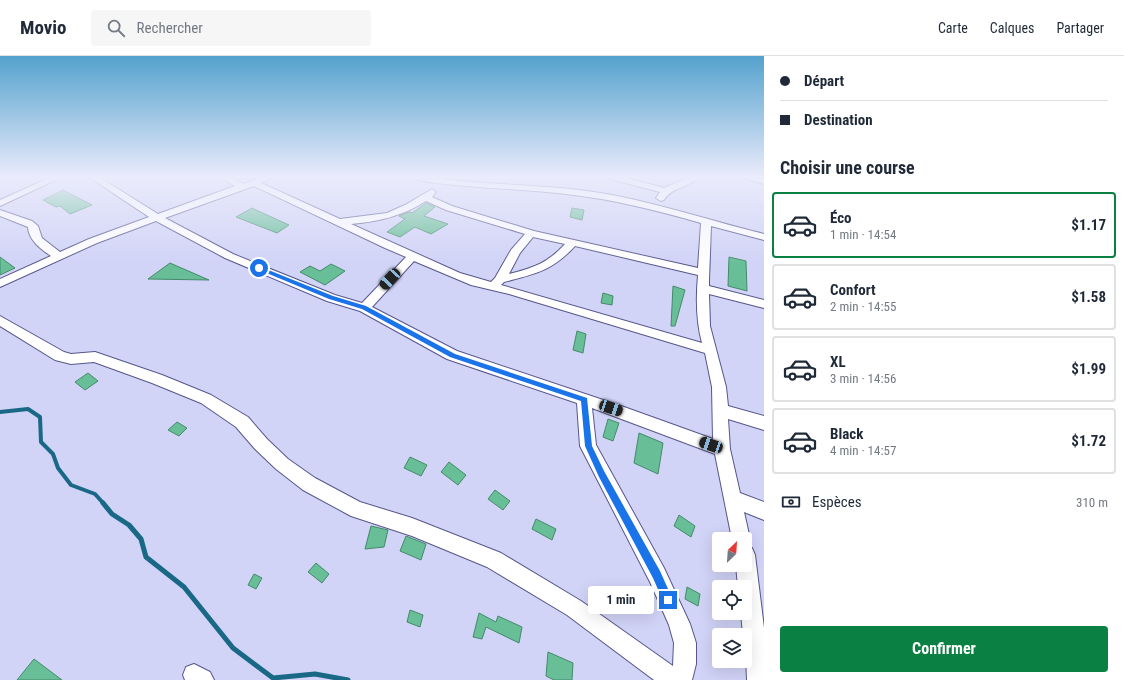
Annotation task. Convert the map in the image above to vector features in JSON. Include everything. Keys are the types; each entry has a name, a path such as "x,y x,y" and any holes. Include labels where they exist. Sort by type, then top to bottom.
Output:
{"street":[{"path":"138,206 157,218 229,256 309,289 364,308 452,355 722,449"},
{"path":"0,283 93,241 190,206"},
{"path":"305,206 456,275 496,283 512,291 711,350"},
{"path":"342,222 377,219 394,214 409,206"},
{"path":"445,206 531,233 703,273"},
{"path":"649,206 706,223 764,237"},
{"path":"0,213 33,226 33,233 37,240 59,256"},
{"path":"0,222 13,217"},
{"path":"706,223 702,288 704,326 719,387 722,449 741,532"},
{"path":"496,283 515,252 531,233"},
{"path":"496,283 538,270 561,255 572,242"},
{"path":"364,308 413,256"},
{"path":"702,288 764,304"},
{"path":"0,320 60,356 71,359 95,357 157,379 206,399 242,422 261,444 282,464 309,484 357,510 412,527 494,560 574,608 673,680"},
{"path":"584,400 588,446 657,575 683,637 685,643 685,664 680,680"},
{"path":"721,411 764,424"},
{"path":"734,499 764,511"},
{"path":"747,572 760,668"}],"building":[{"path":"60,206 89,206 70,214"},
{"path":"422,206 433,206 435,207 424,216 448,224 431,234 415,227 400,237 387,232 405,219 399,216 409,212 412,213"},
{"path":"252,208 289,225 277,233 236,217"},
{"path":"572,208 584,210 582,220 570,217"},
{"path":"0,257 15,268 0,275"},
{"path":"729,257 746,261 747,291 728,286"},
{"path":"170,263 209,280 148,279"},
{"path":"331,264 345,271 325,285 300,272 310,266 320,271"},
{"path":"673,286 685,290 675,326 671,326"},
{"path":"603,293 613,296 612,305 601,303"},
{"path":"577,331 586,334 583,353 573,350"},
{"path":"88,373 98,381 85,390 75,382"},
{"path":"608,419 619,423 613,441 603,437"},
{"path":"177,422 187,428 179,436 168,430"},
{"path":"639,433 663,443 658,474 634,463"},
{"path":"410,457 427,465 421,476 404,468"},
{"path":"449,462 466,475 458,485 441,472"},
{"path":"495,490 510,501 503,510 488,499"},
{"path":"679,515 695,526 691,537 674,526"},
{"path":"536,519 556,529 552,540 532,529"},
{"path":"371,526 388,530 384,547 365,549"},
{"path":"406,536 426,544 421,560 400,551"},
{"path":"316,563 329,574 322,583 308,572"},
{"path":"254,574 262,578 256,589 248,585"},
{"path":"687,587 700,594 698,606 685,599"},
{"path":"410,610 423,615 420,627 407,622"},
{"path":"479,613 496,622 498,616 522,627 519,643 486,627 482,639 473,637"},
{"path":"548,652 573,663 572,680 554,680 546,676"},
{"path":"34,659 62,680 17,680"}],"waterway":[{"path":"0,412 28,409 40,417 41,442 53,454 58,468 71,485 95,494 104,504"},
{"path":"103,503 112,514 129,525 141,539 146,557 184,587 233,648 273,678 315,674 348,680"}],"route":[{"path":"259,268 331,298 364,308 452,355 584,400 588,446 657,575 668,600"}]}
